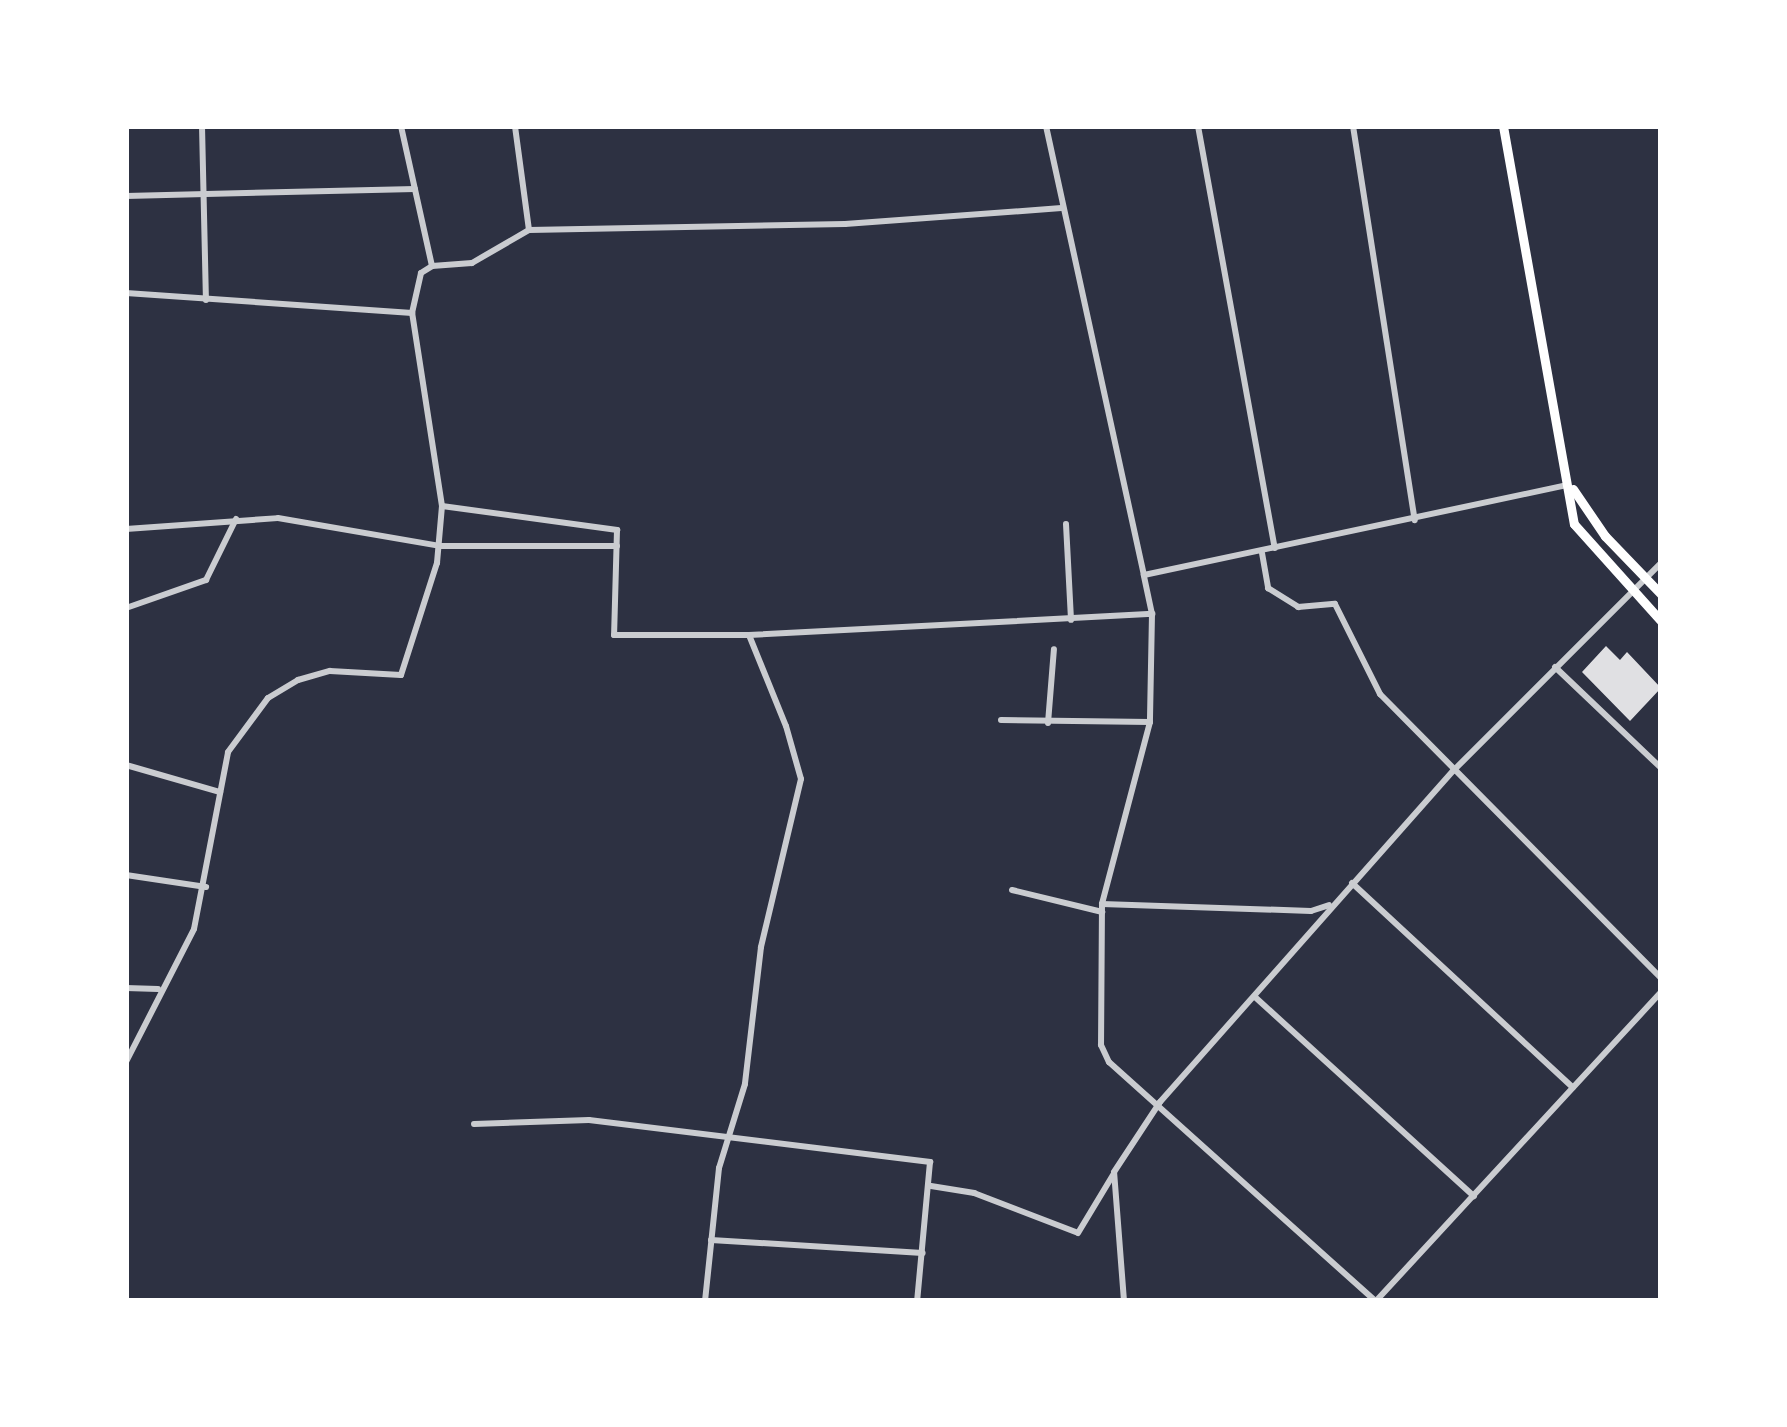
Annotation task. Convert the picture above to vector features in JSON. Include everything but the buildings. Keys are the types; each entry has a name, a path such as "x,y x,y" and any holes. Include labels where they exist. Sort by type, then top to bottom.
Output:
{"main road":[{"path":"1503,126 1585,545 1661,621"},
{"path":"1570,484 1661,594"}],"street":[{"path":"202,126 206,300"},
{"path":"401,126 432,266"},
{"path":"514,126 529,230"},
{"path":"1046,126 1152,614 1150,722 1102,908 1101,1046 1109,1062 1160,1102 1376,1301 1661,992"},
{"path":"1198,126 1275,549"},
{"path":"1353,126 1415,520"},
{"path":"126,196 415,189"},
{"path":"126,1062 158,989 194,929 206,887 228,752 268,698 329,671 401,675 440,546 442,506 412,313 421,273 432,266 472,262 529,230 845,224 1061,208"},
{"path":"126,293 412,313"},
{"path":"1144,574 1262,553 1570,484"},
{"path":"442,506 613,529 617,546 614,635 749,635 1152,614"},
{"path":"126,529 278,518 440,546 617,546"},
{"path":"126,608 206,580 236,519"},
{"path":"1066,524 1071,620"},
{"path":"1262,553 1268,588 1284,600 1335,604 1380,694 1661,978"},
{"path":"931,1186 974,1192 1078,1232 1160,1102 1333,903 1554,666 1661,563"},
{"path":"704,1301 709,1240 746,1084 761,947 801,779 749,635"},
{"path":"1048,723 1054,649"},
{"path":"1554,666 1661,768"},
{"path":"1000,720 1150,722"},
{"path":"126,765 220,792"},
{"path":"126,875 206,887"},
{"path":"1352,884 1573,1088"},
{"path":"1012,890 1102,908 1311,911 1333,903"},
{"path":"126,988 158,989"},
{"path":"1255,997 1474,1196"},
{"path":"474,1124 589,1120 930,1162 916,1301"},
{"path":"1114,1172 1124,1301"},
{"path":"709,1240 923,1252"}]}
